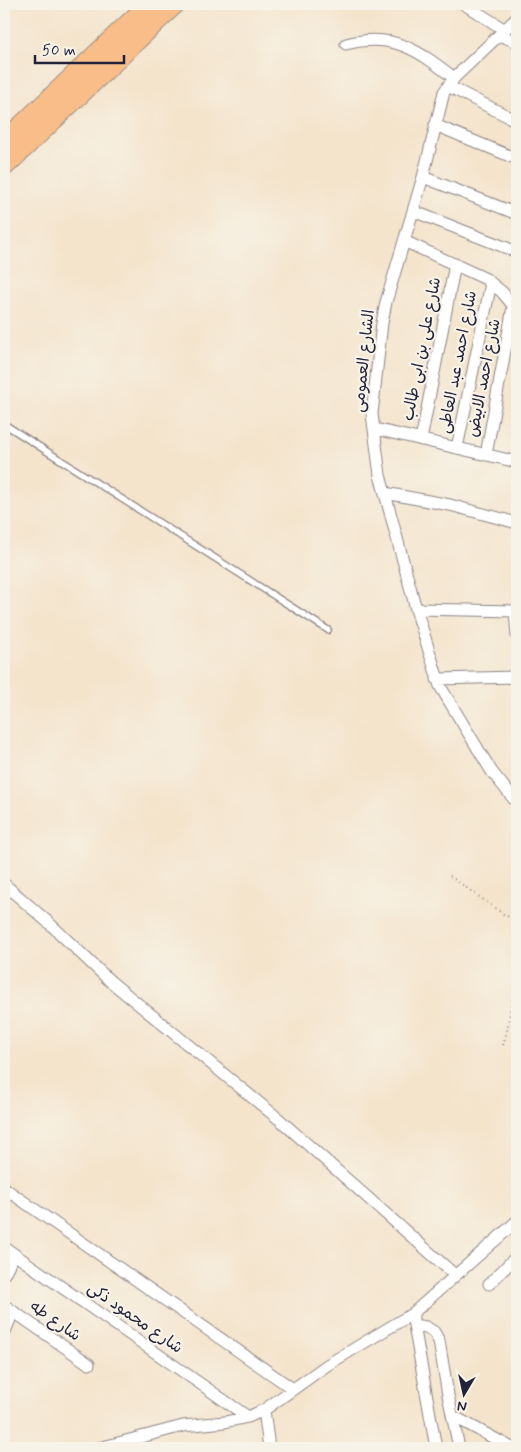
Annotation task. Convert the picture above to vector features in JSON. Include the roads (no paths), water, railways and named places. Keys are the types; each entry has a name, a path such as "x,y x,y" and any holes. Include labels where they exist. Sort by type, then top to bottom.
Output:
{"main road":[{"path":"4,142 149,4"},
{"path":"4,167 174,4"}],"street":[{"path":"464,4 517,42"},
{"name":"الشارع العمومى","path":"517,18 451,82 441,100 424,176 392,280 382,323 372,414 384,493 437,679 492,772 517,803"},
{"path":"346,44 360,40 375,39 390,40 404,44 430,59 451,82 517,121"},
{"path":"435,125 517,159"},
{"path":"424,176 517,214"},
{"path":"413,211 517,252"},
{"path":"404,241 486,278 502,292 515,308"},
{"name":"شارع على بن ابى طالب","path":"421,440 454,264"},
{"name":"شارع احمد عبد العاطى","path":"457,448 491,283"},
{"name":"شارع احمد الابيض","path":"486,455 515,308"},
{"path":"375,430 517,462"},
{"path":"384,493 450,505 517,523"},
{"path":"416,609 516,611 517,636"},
{"path":"437,679 517,677"},
{"path":"4,884 49,923 110,982 280,1120 456,1275"},
{"path":"4,1188 293,1389"},
{"path":"99,1448 183,1426 225,1422 248,1417 264,1410 327,1365 413,1320 456,1275 517,1221"},
{"name":"شارع محمود ذكى","path":"4,1247 248,1417"},
{"path":"4,1274 14,1254"},
{"path":"489,1284 517,1256"},
{"path":"4,1334 8,1309"},
{"name":"شارع طه","path":"8,1309 89,1364"},
{"path":"413,1320 434,1332 439,1341 458,1443"},
{"path":"413,1320 436,1448"},
{"path":"264,1410 269,1448"},
{"path":"452,1416 512,1448"},
{"path":"4,1446 9,1448"}],"lane":[{"path":"4,424 328,630"}]}
